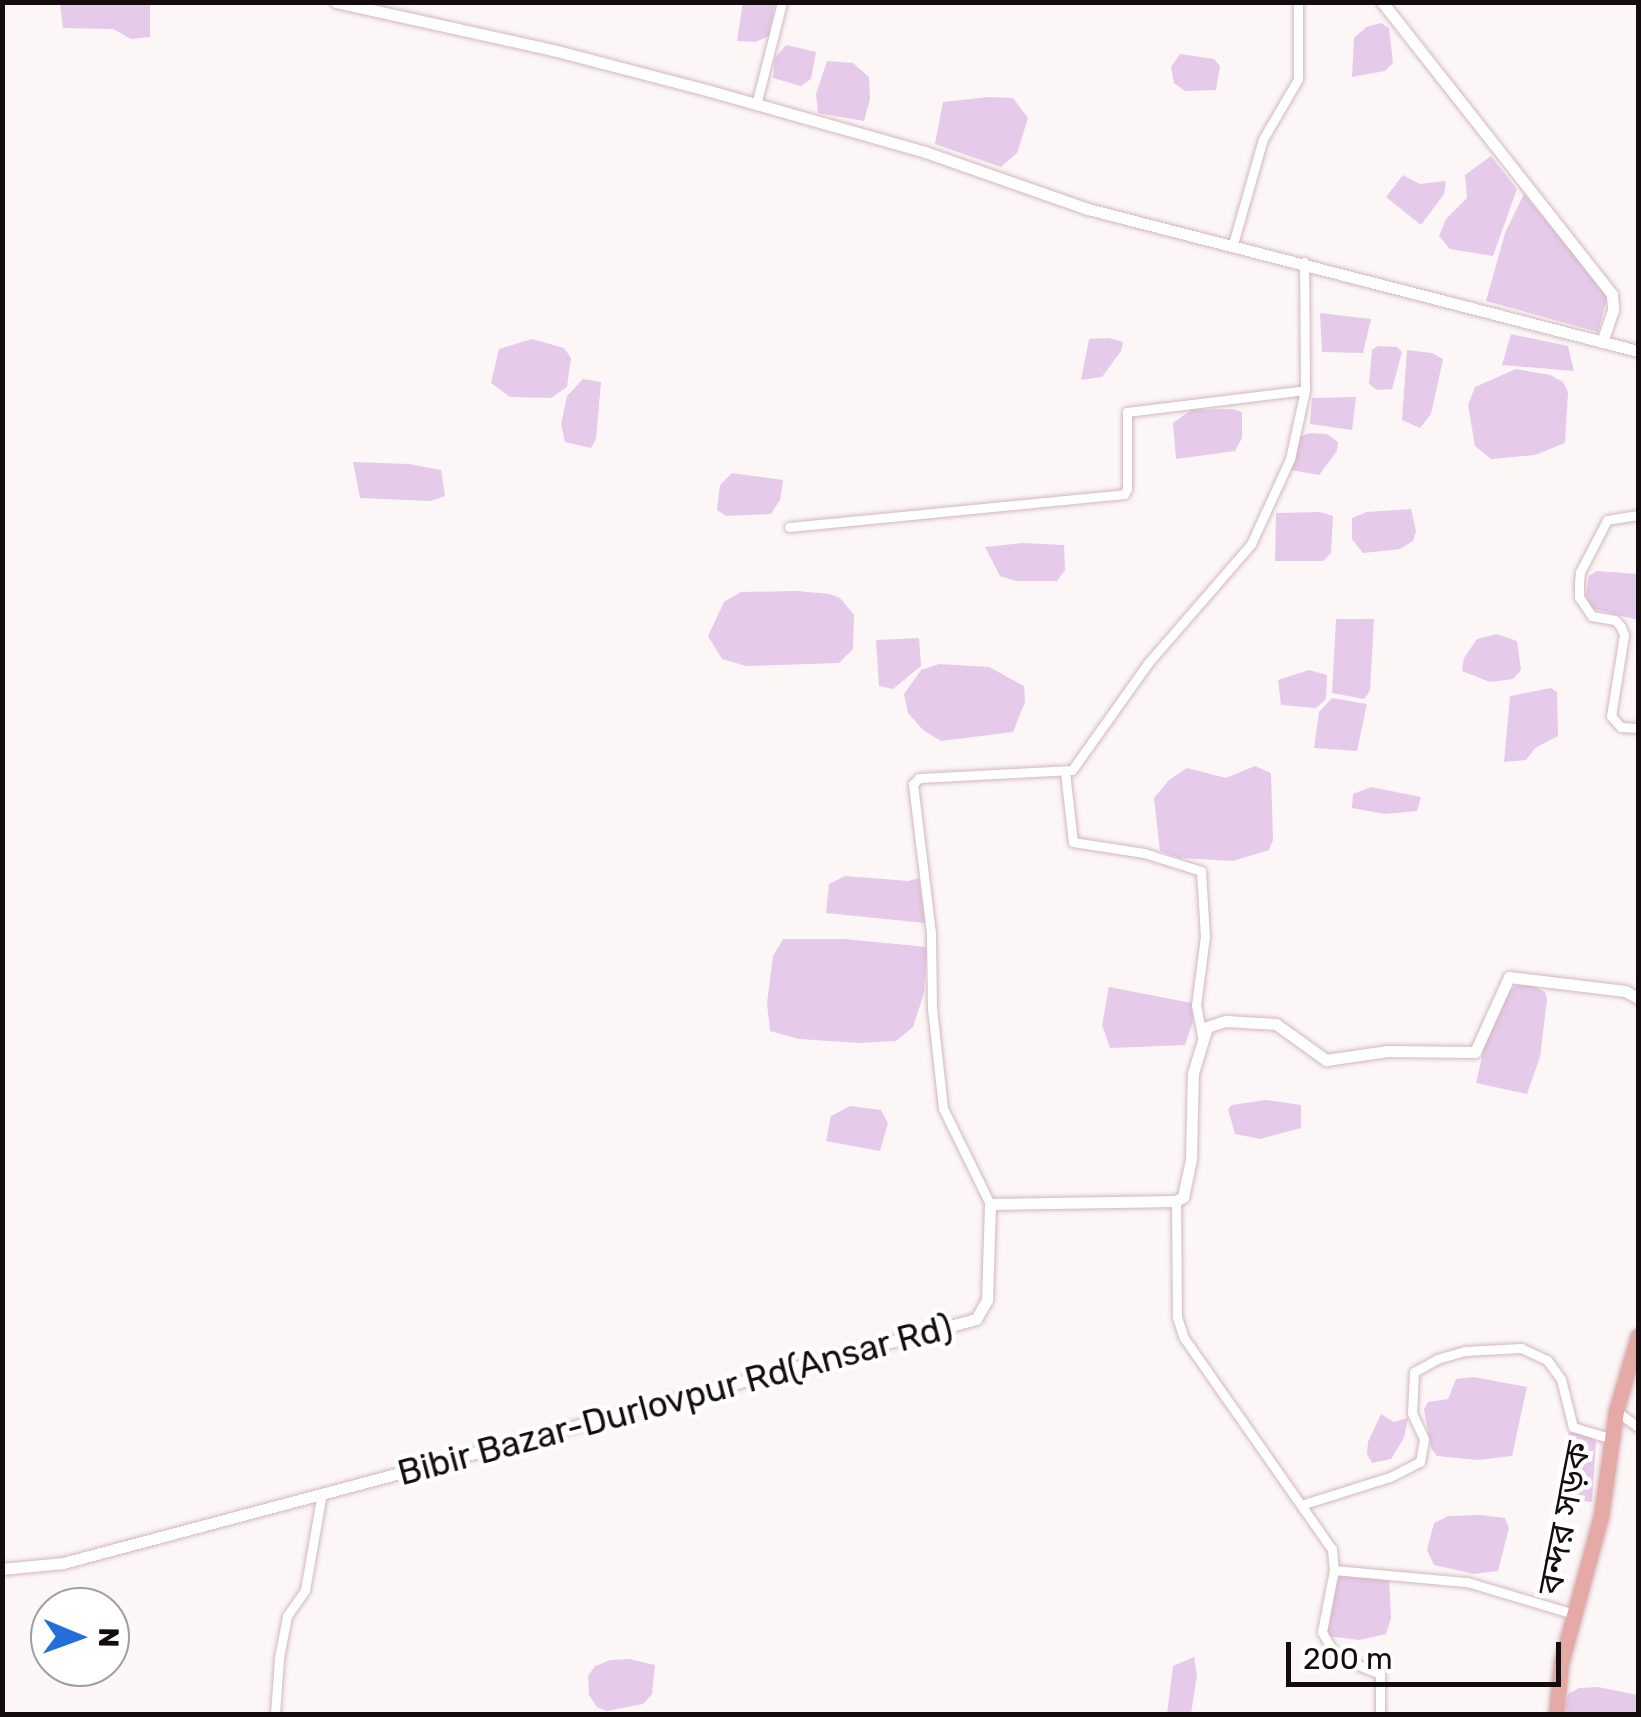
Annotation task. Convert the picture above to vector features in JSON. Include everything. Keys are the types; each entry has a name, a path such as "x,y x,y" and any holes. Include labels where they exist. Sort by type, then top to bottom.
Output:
{"highway":[{"name":"বন্দর সড়ক","path":"1556,1714 1561,1663 1601,1516 1610,1438 1638,1336"}],"street":[{"path":"336,2 553,50 926,152 1088,209 1638,351"},
{"path":"756,105 782,2"},
{"path":"1233,244 1263,139 1298,79 1298,2"},
{"path":"1382,2 1612,294 1613,310 1602,342"},
{"path":"1176,1202 990,1204 943,1108 932,1008 929,916 913,784 919,778 1065,772 1077,763 1148,663 1251,544 1290,459 1304,390 1304,262"},
{"path":"790,528 1124,494 1127,412 1304,390"},
{"path":"1638,514 1608,520 1580,572 1579,584 1585,608 1620,627 1624,635 1612,716 1621,728 1638,728"},
{"path":"1065,772 1072,842 1144,853 1201,871 1205,936 1196,1005 1202,1035"},
{"path":"1380,1714 1380,1674 1336,1656 1322,1632 1334,1570 1332,1549 1184,1338 1177,1317 1176,1202 1188,1189 1193,1073 1202,1035 1207,1027 1226,1021 1276,1024 1326,1060 1387,1051 1475,1052 1509,977 1625,992 1638,998"},
{"name":"Bibir Bazar-Durlovpur Rd(Ansar Rd)","path":"2,1569 45,1568 976,1319 987,1300 990,1204"},
{"path":"1301,1505 1390,1477 1420,1462 1424,1439 1412,1413 1414,1372 1437,1358 1465,1351 1521,1348 1547,1360 1562,1380 1573,1427 1610,1438"},
{"path":"1616,1411 1638,1427"},
{"path":"275,1714 278,1658 288,1616 305,1590 322,1493"},
{"path":"1334,1570 1467,1582 1575,1614"}],"shaded area":[{"path":"743,2 775,3 769,36 756,42 737,41"},
{"path":"60,3 150,3 150,37 131,39 113,29 63,28"},
{"path":"1381,23 1389,28 1393,63 1385,71 1352,77 1354,38 1366,27"},
{"path":"786,45 816,52 811,79 801,86 773,78 775,58"},
{"path":"1180,54 1214,59 1220,66 1216,90 1185,91 1174,83 1171,67"},
{"path":"827,61 853,63 869,77 870,99 864,121 818,113 816,94"},
{"path":"1013,98 1028,118 1017,153 1001,167 935,144 943,102"},
{"path":"1491,156 1517,189 1493,256 1450,249 1439,236 1446,219 1467,198 1465,175"},
{"path":"1403,175 1420,184 1446,181 1444,194 1421,225 1386,197"},
{"path":"1524,194 1608,295 1598,332 1486,301 1505,233"},
{"path":"1320,313 1371,319 1363,353 1322,352"},
{"path":"1511,334 1568,346 1574,371 1502,365"},
{"path":"532,339 564,348 571,358 567,387 551,398 510,397 491,383 499,349"},
{"path":"1089,339 1123,342 1121,351 1102,377 1081,380"},
{"path":"1378,346 1397,347 1402,352 1392,389 1377,390 1369,384 1372,350"},
{"path":"1407,350 1432,353 1443,359 1431,414 1420,428 1402,420"},
{"path":"1516,369 1550,375 1563,382 1568,392 1565,443 1535,455 1491,459 1475,446 1468,405 1475,387"},
{"path":"583,379 601,382 596,439 591,448 565,442 561,424 567,396"},
{"path":"1356,397 1352,430 1310,424 1312,398"},
{"path":"1191,410 1242,412 1242,438 1235,451 1176,459 1173,423"},
{"path":"1327,434 1338,442 1337,451 1319,475 1291,470 1295,447 1301,436"},
{"path":"353,462 409,464 441,470 445,496 431,501 360,498"},
{"path":"732,473 783,480 780,500 771,514 726,516 717,510 720,485"},
{"path":"1411,509 1416,531 1413,541 1400,549 1363,553 1352,539 1352,518 1367,512"},
{"path":"1320,512 1333,516 1331,553 1323,561 1275,561 1276,513"},
{"path":"1022,543 1064,545 1065,570 1057,581 1016,581 1000,576 985,547"},
{"path":"1597,571 1638,574 1638,620 1590,608 1586,594 1589,576"},
{"path":"797,591 840,598 854,615 853,649 839,663 746,666 722,659 708,636 724,602 741,592"},
{"path":"1336,619 1374,619 1370,691 1364,699 1332,693"},
{"path":"1497,634 1517,641 1521,670 1513,679 1490,682 1462,671 1464,658 1477,639"},
{"path":"919,638 921,666 893,689 879,686 876,640"},
{"path":"939,664 989,667 1024,686 1025,702 1013,732 941,741 923,730 908,713 904,694 921,670"},
{"path":"1309,670 1327,675 1326,699 1316,708 1281,705 1278,680"},
{"path":"1551,688 1557,692 1558,736 1535,748 1526,760 1504,762 1510,696"},
{"path":"1332,698 1367,704 1357,751 1314,748 1319,712"},
{"path":"1255,766 1271,773 1273,840 1269,850 1233,861 1180,858 1160,851 1154,798 1169,780 1187,768 1226,778"},
{"path":"1371,787 1421,797 1417,811 1385,814 1352,808 1353,794"},
{"path":"845,876 908,881 919,878 925,923 826,913 829,884"},
{"path":"783,939 844,939 927,947 924,993 913,1027 896,1041 859,1043 799,1039 770,1031 767,1003 773,956"},
{"path":"1517,985 1531,985 1545,992 1547,1000 1540,1057 1527,1094 1476,1083 1488,1031 1506,995"},
{"path":"1109,987 1192,1003 1193,1022 1185,1045 1110,1048 1102,1025"},
{"path":"1266,1100 1301,1105 1301,1128 1260,1139 1235,1134 1228,1109"},
{"path":"850,1106 881,1110 888,1123 880,1151 826,1141 831,1116"},
{"path":"1473,1377 1527,1387 1512,1456 1478,1460 1437,1456 1431,1448 1424,1409 1428,1402 1448,1399 1456,1379"},
{"path":"1381,1414 1394,1422 1408,1418 1404,1438 1391,1459 1372,1463 1367,1454 1368,1442"},
{"path":"1569,1432 1586,1433 1596,1441 1592,1502 1573,1500 1573,1489 1562,1483 1560,1469"},
{"path":"1448,1516 1505,1518 1509,1528 1498,1571 1474,1574 1434,1565 1427,1550 1434,1523"},
{"path":"1337,1574 1389,1577 1391,1618 1386,1634 1359,1640 1326,1636 1325,1613"},
{"path":"1194,1657 1197,1675 1191,1714 1167,1714 1173,1666"},
{"path":"629,1659 655,1665 652,1694 643,1704 607,1711 597,1707 589,1695 588,1676 595,1666"},
{"path":"1598,1687 1638,1695 1638,1714 1569,1714 1565,1709 1568,1694 1579,1688"}]}
